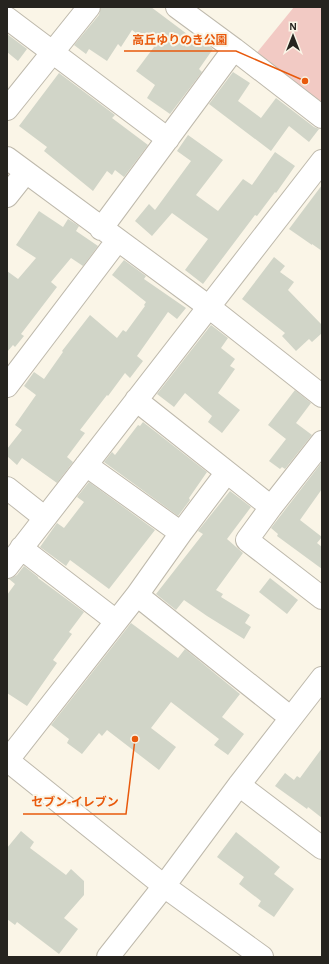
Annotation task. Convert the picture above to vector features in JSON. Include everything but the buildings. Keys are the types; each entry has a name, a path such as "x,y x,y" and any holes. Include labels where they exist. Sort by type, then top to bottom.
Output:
{"street":[{"path":"7,109 88,7"},
{"path":"177,7 322,117"},
{"path":"7,18 168,139"},
{"path":"7,386 109,235 168,139 234,49"},
{"path":"7,158 109,235 320,389"},
{"path":"7,567 322,161"},
{"path":"7,196 26,172"},
{"path":"136,400 271,507"},
{"path":"322,442 247,540 322,598"},
{"path":"86,465 181,533"},
{"path":"227,472 137,595 7,761 164,886 262,957"},
{"path":"7,488 44,518"},
{"path":"21,548 116,621"},
{"path":"137,595 291,718"},
{"path":"108,957 164,886 239,785 322,678"},
{"path":"239,785 322,848"}],"shaded area":[{"path":"294,7 322,7 322,108 255,55"}],"place":[{"name":"高丘ゆりのき公園","path":"305,81"},
{"name":"セブン-イレブン","path":"135,739"}]}
